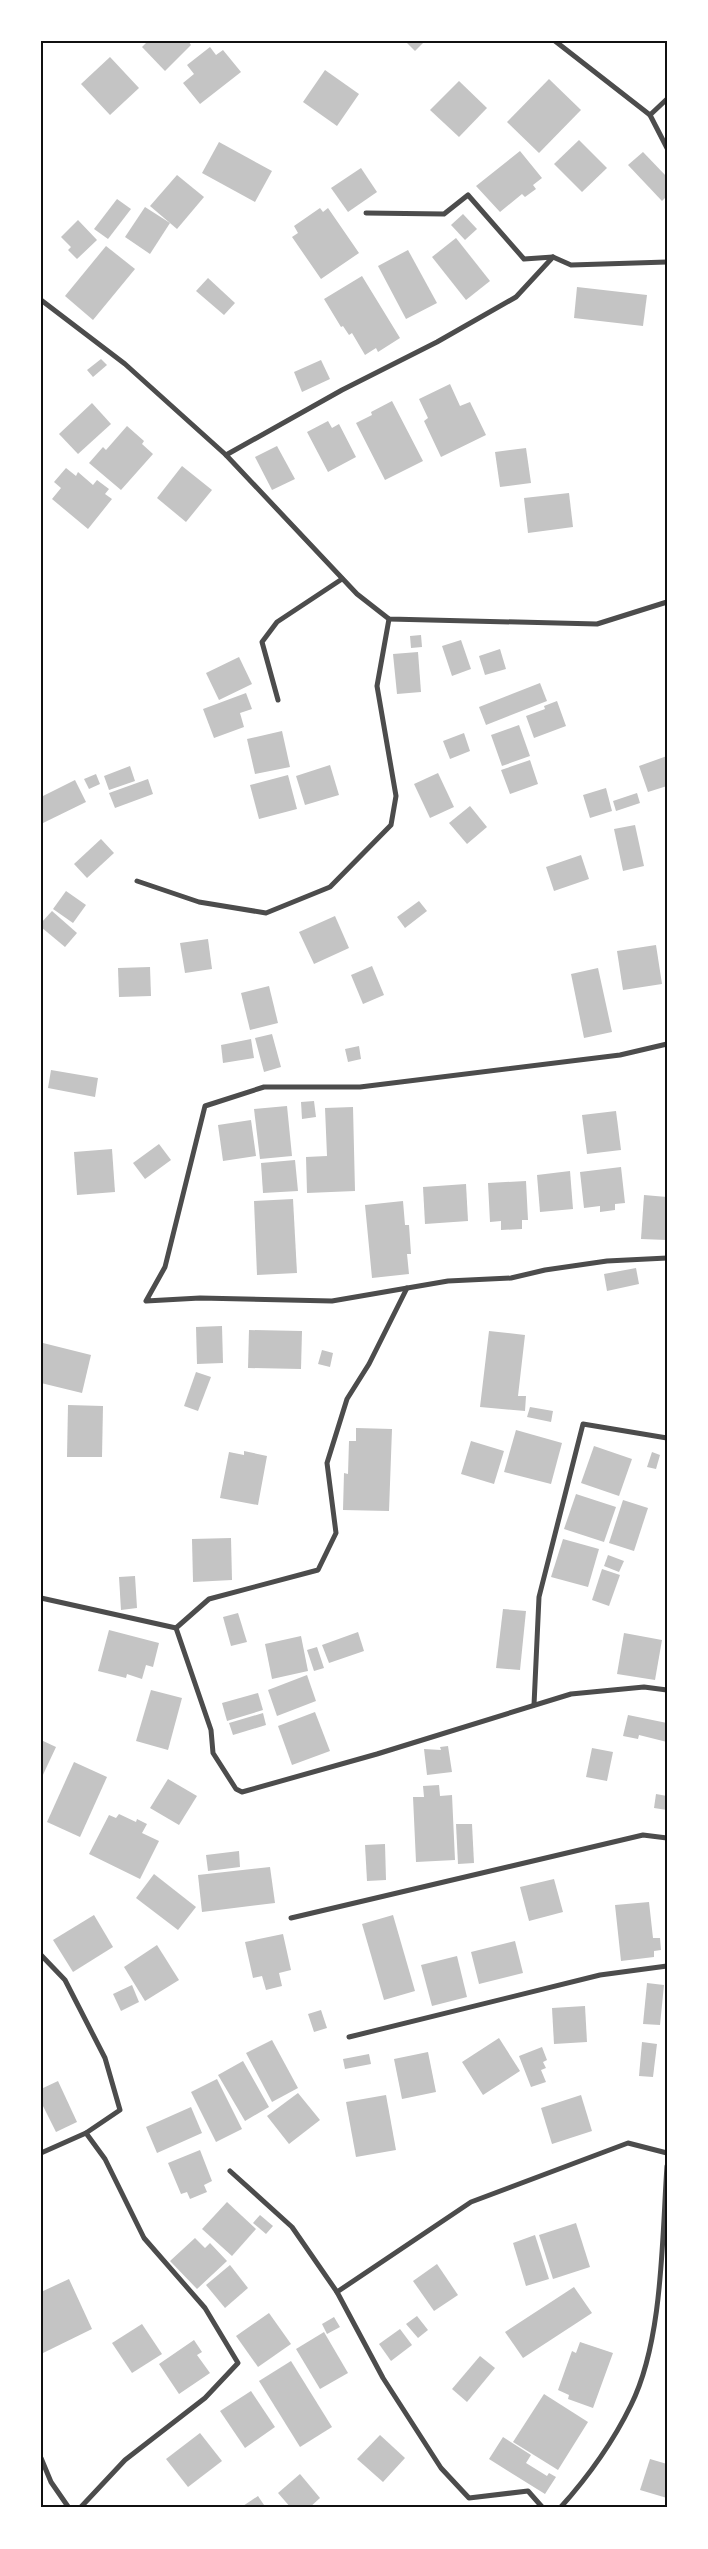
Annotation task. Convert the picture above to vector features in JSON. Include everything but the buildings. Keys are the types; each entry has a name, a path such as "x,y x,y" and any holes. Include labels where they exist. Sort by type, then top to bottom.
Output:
{"street":[{"path":"555,41 650,115 667,148"},
{"path":"650,115 667,98"},
{"path":"366,213 444,214 468,196 524,259 553,257 571,265 667,262"},
{"path":"226,455 342,390 437,342 516,297 553,257"},
{"path":"41,300 125,364 226,455 342,579 357,594 389,619 597,624 667,602"},
{"path":"278,700 262,642 277,622 342,579"},
{"path":"137,881 199,902 266,914 330,887 391,825 396,796 377,686 389,619"},
{"path":"667,1044 620,1054 360,1086 264,1087 205,1106 165,1267 146,1301 200,1298 332,1301 448,1281 511,1278 545,1270 607,1261 667,1258"},
{"path":"176,1628 209,1599 318,1570 336,1533 327,1463 347,1399 369,1364 407,1288"},
{"path":"534,1705 539,1596 583,1424 667,1438"},
{"path":"41,1598 176,1628"},
{"path":"176,1628 211,1730 213,1753 236,1789 242,1792 377,1754 571,1694 644,1687 667,1690"},
{"path":"291,1918 643,1835 667,1838"},
{"path":"41,1955 65,1980 101,2049 120,2110 86,2133 41,2153"},
{"path":"349,2037 600,1975 667,1966"},
{"path":"80,2508 126,2460 206,2398 238,2364 205,2308 144,2238 104,2158 86,2133"},
{"path":"337,2292 471,2202 628,2143 667,2153"},
{"path":"560,2508 606,2448 632,2404 645,2367 655,2324 667,2166"},
{"path":"230,2171 292,2227 337,2292 383,2378 441,2468 469,2498 528,2491 543,2508"},
{"path":"41,2458 52,2482 69,2508"}]}
